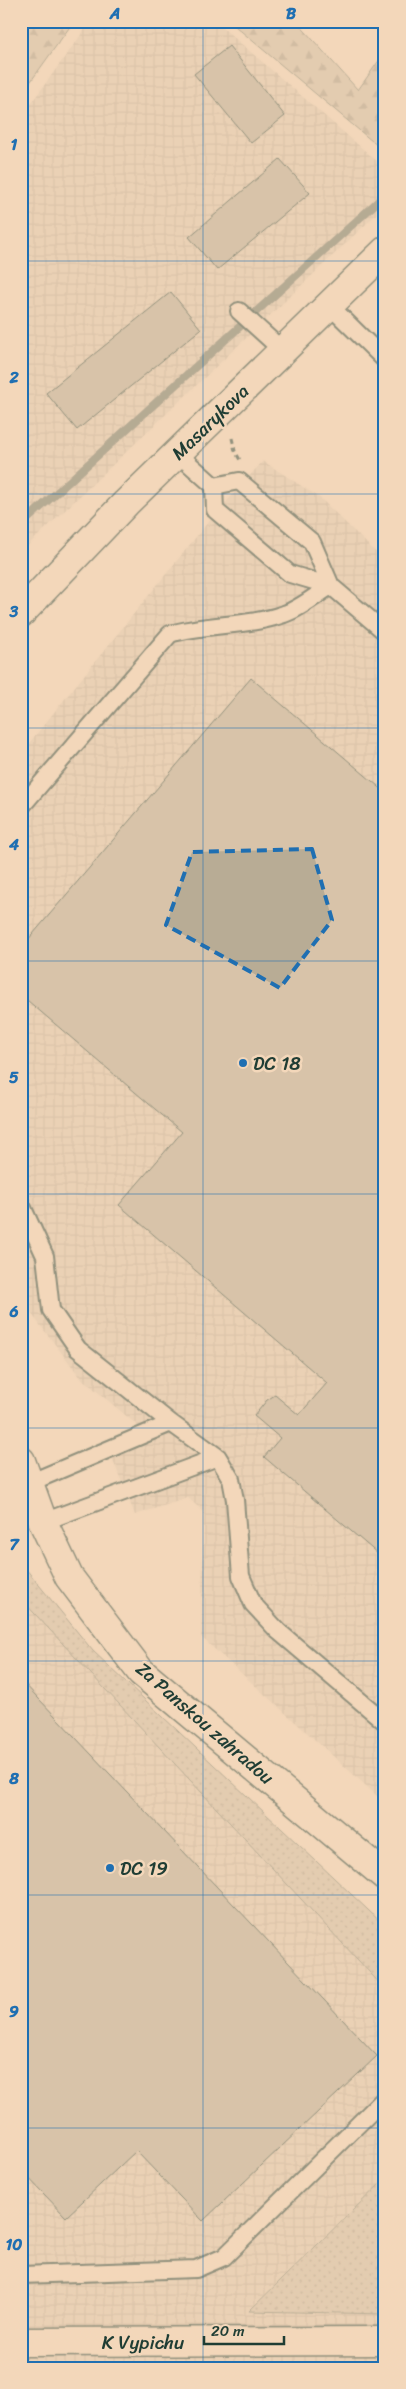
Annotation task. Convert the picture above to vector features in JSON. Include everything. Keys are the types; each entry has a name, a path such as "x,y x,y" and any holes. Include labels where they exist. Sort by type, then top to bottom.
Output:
{"street":[{"name":"Masarykova","path":"21,618 27,606 126,502 385,252"},
{"name":"Za Panskou zahradou","path":"25,1472 43,1522 68,1577 141,1672 385,1876"},
{"name":"K Vypichu","path":"21,2342 385,2341"}],"lane":[{"path":"329,306 385,360"},
{"path":"242,314 283,351"},
{"path":"177,453 214,486 215,510 290,574 331,586 385,632"},
{"path":"214,486 238,482 312,542 331,586"},
{"path":"21,807 170,634 194,627 234,624 285,614 331,586"},
{"path":"21,1204 45,1256 51,1310 78,1349 171,1423 218,1457 231,1478 241,1576 253,1604 278,1631 385,1722"},
{"path":"25,1472 171,1423"},
{"path":"43,1522 218,1457"},
{"path":"21,2275 196,2269 224,2257 385,2098"}],"path":[{"path":"232,435 235,452 247,466"}],"highlighted area":[{"path":"312,849 332,920 280,988 166,925 192,852"}],"shaded area":[{"path":"91,21 215,21 385,168 385,206 21,552 21,117"},
{"path":"263,461 320,498 385,561 385,1803 201,1637 204,1512 188,1498 135,1515 108,1448 143,1430 81,1378 30,1312 21,1292 21,753 209,521"},
{"path":"21,1599 385,1989 385,2179 249,2310 385,2314 385,2368 21,2368"}],"green space":[{"path":"21,21 74,21 21,95"},
{"path":"229,21 296,21 358,90 385,52 385,152"},
{"path":"21,1563 93,1651 385,1926 385,1989 21,1599"},
{"path":"385,2179 385,2314 249,2311"}],"building":[{"path":"229,46 285,116 251,143 194,74"},
{"path":"280,159 310,193 217,270 189,237"},
{"path":"171,292 201,329 77,430 46,393"},
{"name":"DC 18","path":"251,678 385,792 385,1560 264,1457 280,1438 254,1416 267,1400 275,1395 299,1415 327,1383 119,1205 182,1132 21,995 21,948"},
{"name":"DC 19","path":"21,1680 377,2056 203,2221 136,2151 66,2217 21,2170"}],"waterway":[{"path":"21,525 385,195"}],"place":[{"name":"DC 18","path":"243,1063"},
{"name":"DC 19","path":"110,1868"}]}
